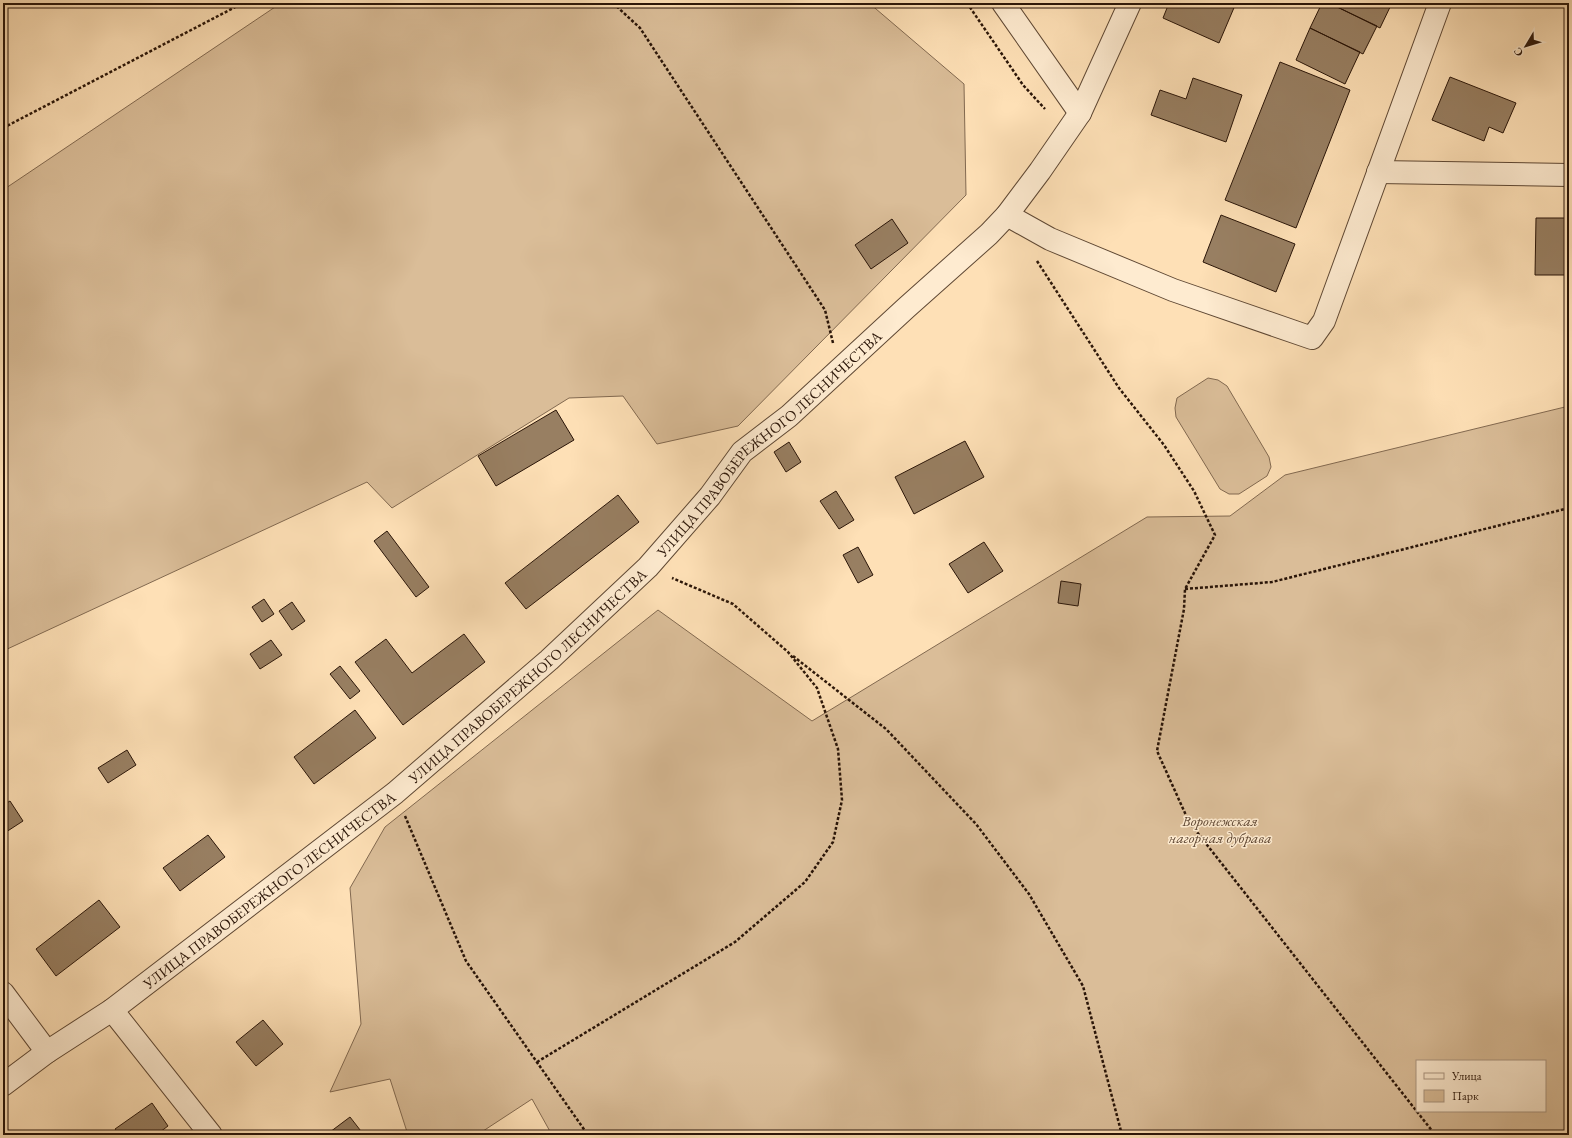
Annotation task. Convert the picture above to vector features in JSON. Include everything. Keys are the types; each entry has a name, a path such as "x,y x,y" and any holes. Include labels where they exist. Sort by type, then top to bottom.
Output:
{"street":[{"path":"1003,3 1080,113"},
{"name":"УЛИЦА ПРАВОБЕРЕЖНОГО ЛЕСНИЧЕСТВА","path":"3,1086 47,1052 112,1010 395,793 549,660 648,567 710,496 742,452 789,416 1007,216 1080,113 1130,3"},
{"path":"1007,216 1050,239 1173,290 1312,338 1324,321 1440,3"},
{"path":"1378,172 1569,175"},
{"path":"3,993 47,1052"},
{"path":"112,1010 211,1135"}],"path":[{"path":"3,128 243,3"},
{"path":"613,3 640,28 825,310 829,330 841,367"},
{"path":"967,3 1023,85 1066,133"},
{"path":"1033,255 1119,388 1164,445 1190,484 1215,535 1185,589 1184,609 1158,752 1189,822 1416,1111"},
{"path":"1185,589 1272,582 1569,508"},
{"path":"648,567 733,604 788,652 886,729 976,824 1029,894 1083,986 1122,1135"},
{"path":"537,1062 735,942 805,882 834,842 842,800 838,749 817,688 788,652"},
{"path":"395,793 466,961 588,1135"},
{"path":"1417,1112 1434,1135"}],"green space":[{"path":"281,3 869,3 964,84 966,195 738,426 657,444 623,396 569,398 392,508 367,482 3,651 3,190"},
{"path":"1208,378 1218,380 1227,386 1269,457 1271,467 1267,476 1239,494 1229,494 1220,489 1176,417 1175,408 1177,398"},
{"name":"Воронежская нагорная дубрава","path":"1569,406 1569,1135 552,1135 532,1099 477,1135 408,1135 390,1079 330,1092 361,1024 350,888 385,827 658,610 812,721 1147,517 1230,516 1285,475"}],"building":[{"path":"1169,3 1236,3 1219,43 1163,18"},
{"path":"1322,3 1329,3 1377,26 1363,54 1310,28"},
{"path":"1329,3 1392,3 1380,28"},
{"path":"1310,28 1360,52 1345,84 1296,60"},
{"path":"1280,62 1350,90 1296,228 1225,200"},
{"path":"1450,77 1516,103 1503,133 1489,127 1484,141 1432,120"},
{"path":"1193,78 1242,95 1226,142 1151,115 1160,90 1186,99"},
{"path":"1566,84 1569,84 1569,140 1568,140"},
{"path":"1221,215 1295,244 1276,292 1203,262"},
{"path":"1536,218 1569,218 1569,275 1535,275"},
{"path":"892,219 908,243 871,269 855,245"},
{"path":"556,410 574,440 496,486 478,456"},
{"path":"965,441 984,477 914,514 895,477"},
{"path":"789,442 801,462 786,472 774,452"},
{"path":"836,491 854,520 839,529 820,501"},
{"path":"618,495 639,522 526,609 505,583"},
{"path":"387,531 429,587 416,597 374,541"},
{"path":"984,542 1003,571 968,593 949,564"},
{"path":"858,547 873,575 858,583 843,555"},
{"path":"1061,581 1081,584 1078,606 1058,603"},
{"path":"264,599 274,614 262,622 252,607"},
{"path":"292,602 305,621 292,630 279,611"},
{"path":"464,634 485,662 403,725 355,662 386,639 412,673"},
{"path":"271,640 282,655 260,669 250,654"},
{"path":"340,666 360,691 350,699 330,674"},
{"path":"355,710 376,738 314,784 294,757"},
{"path":"127,750 136,765 108,783 98,768"},
{"path":"10,801 23,821 3,834 3,805"},
{"path":"208,835 225,857 180,891 163,868"},
{"path":"99,900 120,927 56,976 36,949"},
{"path":"263,1020 283,1044 256,1066 236,1042"},
{"path":"152,1103 168,1126 156,1135 119,1135 115,1129"},
{"path":"350,1117 364,1135 326,1135"}]}
